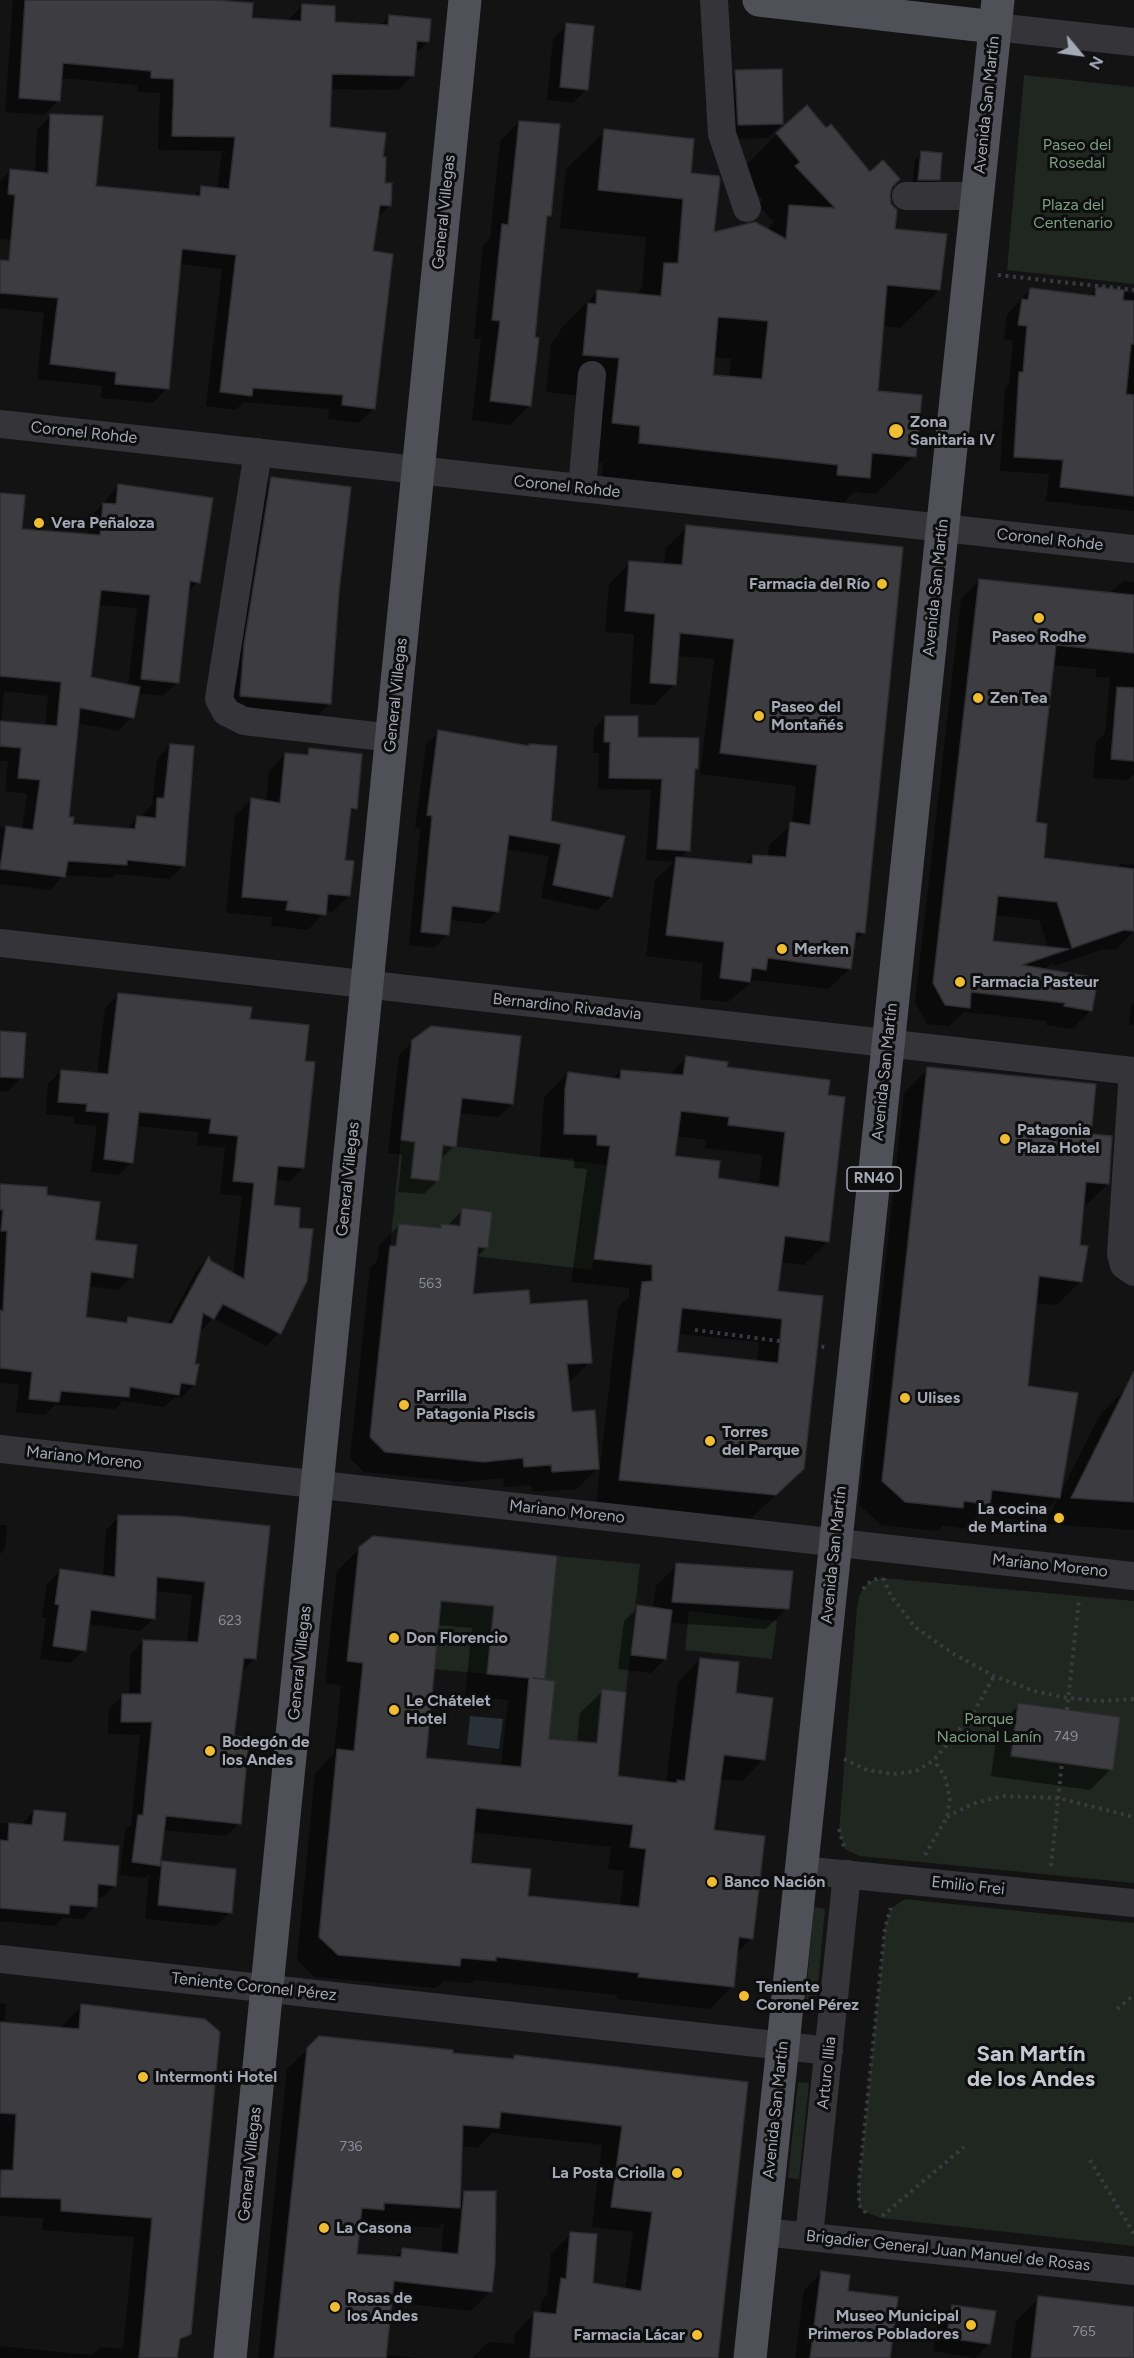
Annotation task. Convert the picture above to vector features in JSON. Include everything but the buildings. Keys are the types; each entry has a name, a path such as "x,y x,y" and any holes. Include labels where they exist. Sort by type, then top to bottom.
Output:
{"main road":[{"name":"General Villegas","path":"230,2358 465,0"},
{"path":"759,0 997,14"},
{"name":"Avenida San Martín","path":"750,2358 968,272 997,14"}],"street":[{"path":"714,0 722,134 747,208"},
{"path":"997,14 1134,42"},
{"path":"906,196 978,196"},
{"path":"582,488 592,375"},
{"name":"Coronel Rohde","path":"0,424 1134,549"},
{"path":"258,452 219,699 226,712 244,721 392,738"},
{"name":"Bernardino Rivadavia","path":"0,943 1134,1071"},
{"path":"1134,1071 1121,1254 1124,1265 1134,1272"},
{"name":"Mariano Moreno","path":"0,1449 1134,1576"},
{"name":"Emilio Frei","path":"801,1870 848,1864 1047,1894 1134,1903"},
{"name":"Arturo Illia","path":"809,2236 848,1864"},
{"name":"Teniente Coronel Pérez","path":"0,1959 829,2051"},
{"name":"Brigadier General Juan Manuel de Rosas","path":"763,2232 1134,2271"}],"path":[{"path":"968,272 1134,290"},
{"path":"802,714 860,721"},
{"path":"695,1330 855,1352"},
{"path":"883,1578 891,1596 915,1627 952,1653 994,1676 1034,1692 1068,1698 1100,1701 1134,1699"},
{"path":"859,1596 872,1580 894,1579"},
{"path":"1067,1710 1080,1595"},
{"path":"844,1759 867,1770 893,1774 916,1771 934,1760 975,1710 994,1676"},
{"path":"843,1769 845,1747"},
{"path":"920,1862 947,1817 950,1798 945,1777 934,1760"},
{"path":"1047,1894 1062,1762"},
{"path":"947,1817 972,1804 1002,1796 1058,1798 1134,1817"},
{"path":"839,1821 840,1841 848,1864"},
{"path":"863,2211 859,2205 860,2182 885,1928 890,1909 897,1903"},
{"path":"1117,2009 1134,1995"},
{"path":"880,2218 964,2147"},
{"path":"1090,2160 1134,2234"}],"green space":[{"name":"Plaza del Centenario","path":"1024,75 1134,87 1134,284 1007,270"},
{"path":"401,1140 607,1165 592,1270 390,1246"},
{"path":"557,1556 640,1564 626,1692 602,1690 597,1743 549,1739 555,1681 545,1680"},
{"name":"Parque Nacional Lanín","path":"883,1578 1134,1601 1134,1883 859,1856 845,1849 839,1831 857,1608 859,1596 864,1587 872,1580"},
{"path":"354,1592 494,1606 487,1674 434,1669 440,1614 353,1605"},
{"path":"689,1611 777,1621 772,1659 685,1650"},
{"path":"905,1899 1134,1923 1134,2246 880,2218 863,2211 859,2205 859,2182 885,1928 890,1909"},
{"path":"814,1907 825,1909 816,2005 805,2004"},
{"path":"798,2082 809,2083 799,2179 788,2178"}],"shaded area":[{"path":"470,1716 503,1719 499,1749 467,1745"}],"place":[{"name":"Zona Sanitaria IV","path":"896,431"},
{"name":"Vera Peñaloza","path":"39,523"},
{"name":"Farmacia del Río","path":"882,584"},
{"name":"Paseo Rodhe","path":"1039,618"},
{"name":"Zen Tea","path":"978,698"},
{"name":"Paseo del Montañés","path":"759,716"},
{"name":"Merken","path":"782,949"},
{"name":"Farmacia Pasteur","path":"960,982"},
{"name":"Patagonia Plaza Hotel","path":"1005,1139"},
{"name":"Ulises","path":"905,1398"},
{"name":"Parrilla Patagonia Piscis","path":"404,1405"},
{"name":"Torres del Parque","path":"710,1441"},
{"name":"La cocina de Martina","path":"1059,1518"},
{"name":"Don Florencio","path":"394,1638"},
{"name":"Le Chátelet Hotel","path":"394,1710"},
{"name":"Bodegón de los Andes","path":"210,1751"},
{"name":"Banco Nación","path":"712,1882"},
{"name":"Teniente Coronel Pérez","path":"744,1996"},
{"name":"Intermonti Hotel","path":"143,2077"},
{"name":"La Posta Criolla","path":"677,2173"},
{"name":"La Casona","path":"324,2228"},
{"name":"Rosas de los Andes","path":"335,2307"},
{"name":"Museo Municipal Primeros Pobladores","path":"971,2325"},
{"name":"Farmacia Lácar","path":"697,2335"}],"district":[{"name":"San Martín de los Andes","path":"1031,2068"}],"park label":[{"name":"Paseo del Rosedal","path":"1077,154"}]}
